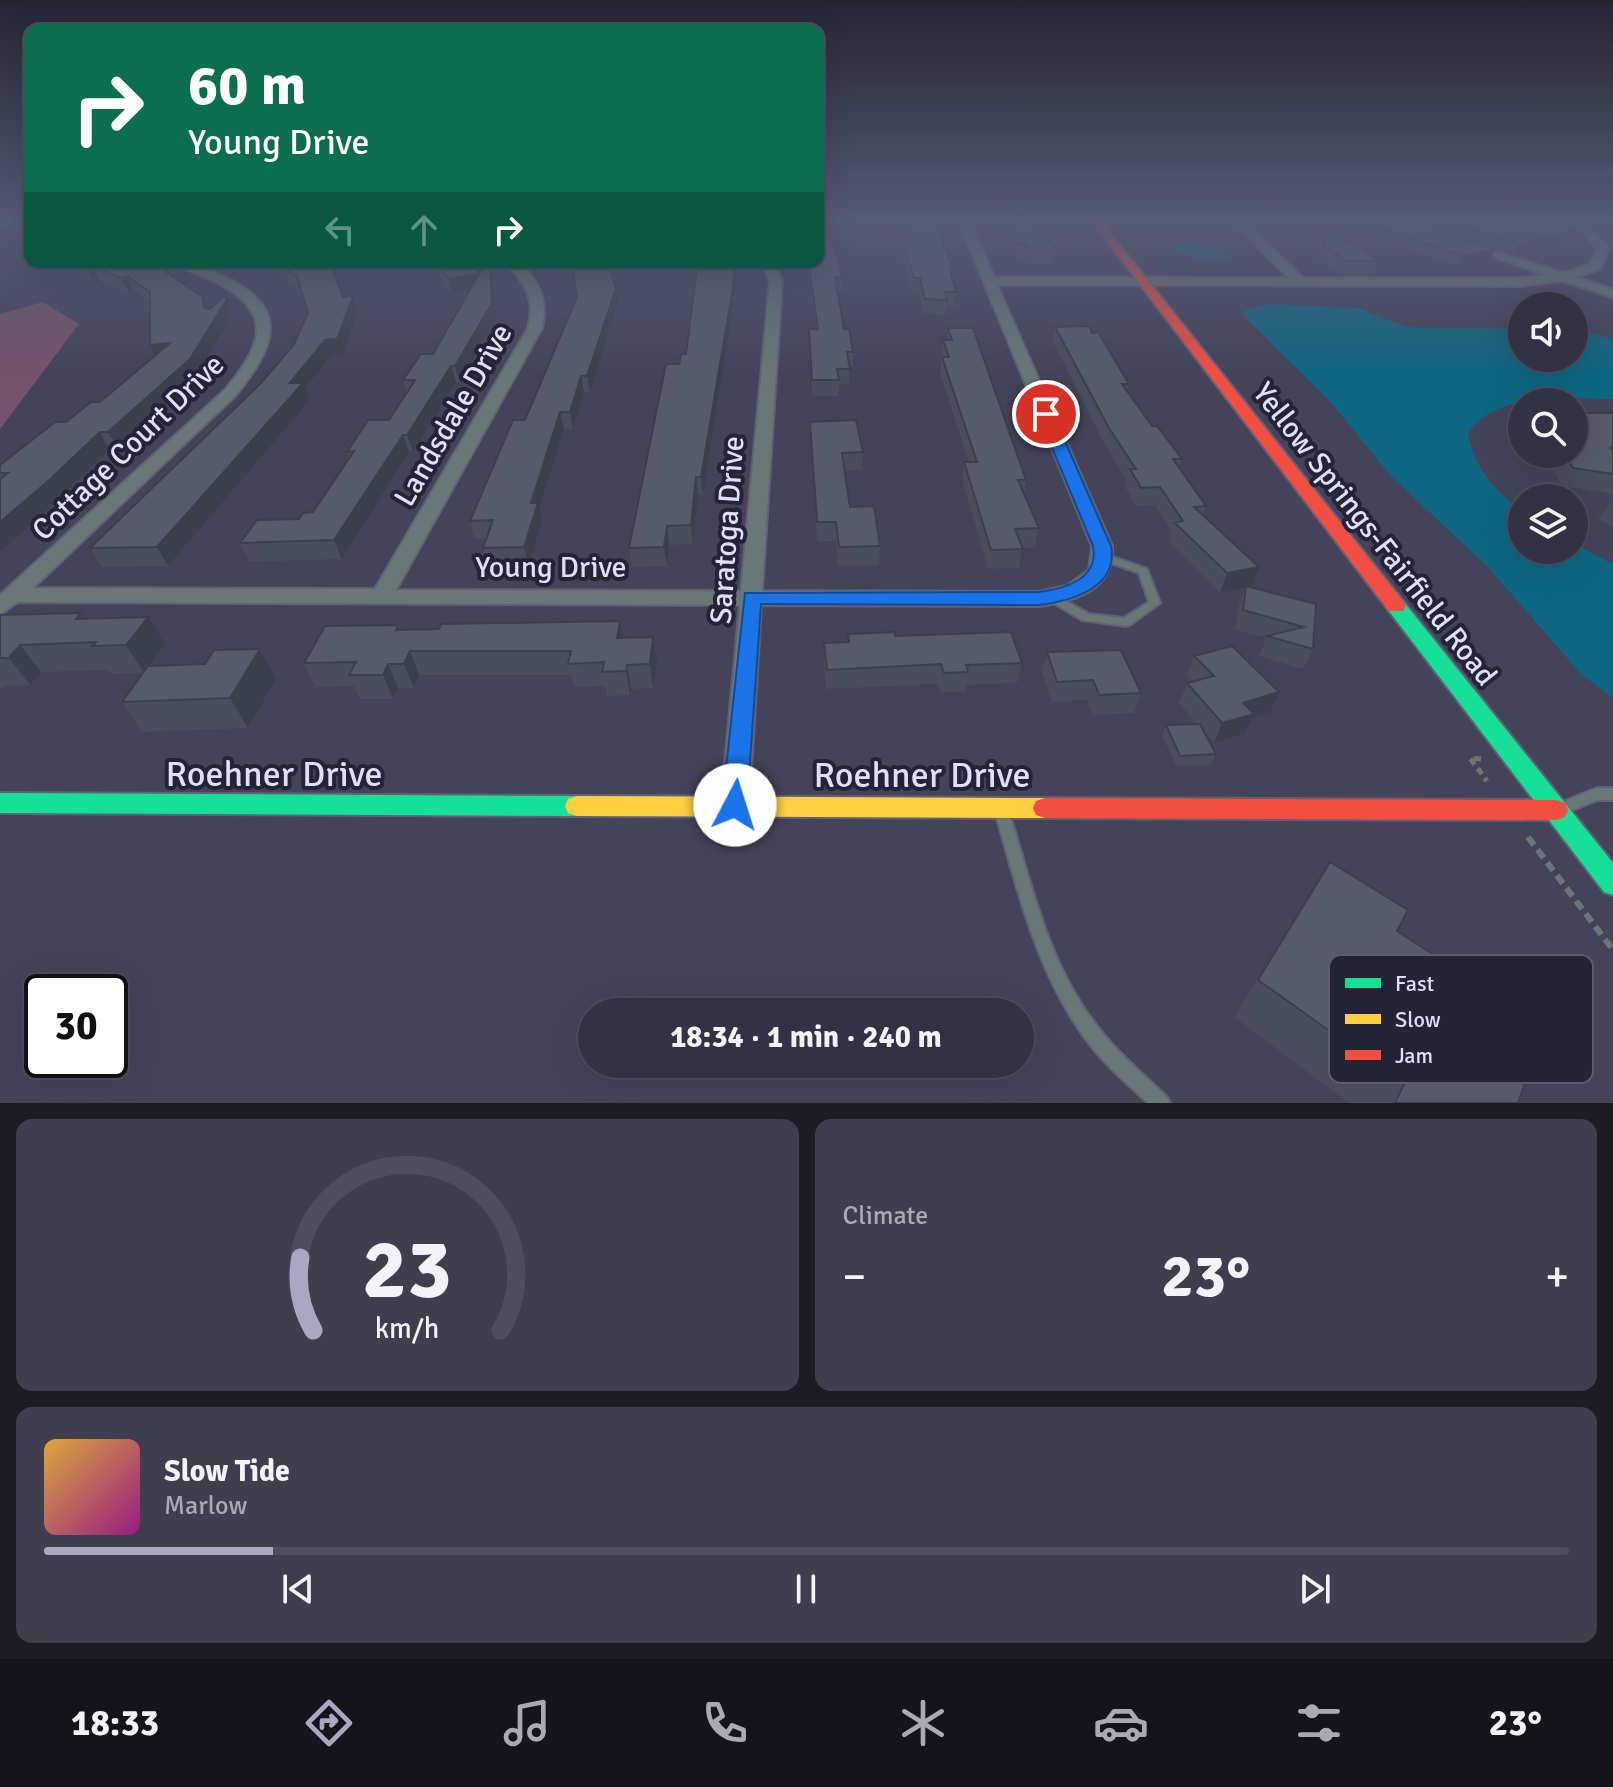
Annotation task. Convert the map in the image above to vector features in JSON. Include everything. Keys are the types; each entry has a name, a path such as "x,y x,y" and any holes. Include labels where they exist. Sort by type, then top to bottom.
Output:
{"main road":[{"name":"Yellow Springs-Fairfield Road","path":"1134,270 1613,883"},
{"name":"Roehner Drive","path":"0,803 1556,810"}],"street":[{"name":"Cottage Court Drive","path":"7,601 231,392 259,353 265,326 257,304 235,285 201,270"},
{"name":"Landsdale Drive","path":"381,597 535,328 539,310 535,288 519,270"},
{"name":"Saratoga Drive","path":"735,805 776,281 772,270"},
{"path":"985,270 1104,557"},
{"path":"1288,270 1300,282"},
{"path":"1543,270 1613,293"},
{"path":"989,281 1521,282 1563,277 1583,270"},
{"name":"Young Drive","path":"7,601 381,597 1053,598 1086,586 1096,577 1104,557"}],"lane":[{"path":"1053,598 1086,617 1126,622 1155,603 1143,571 1104,557"},
{"path":"1556,810 1597,794 1613,794"},
{"path":"1000,806 1041,936 1076,1007 1106,1051 1161,1103"}],"path":[{"path":"1486,759 1470,758 1488,783"},
{"path":"1536,846 1613,950"}],"shaded area":[{"path":"43,302 79,324 0,429 0,314"}],"water":[{"path":"1266,304 1358,308 1406,327 1508,329 1508,372 1588,372 1588,333 1613,339 1613,399 1588,399 1588,388 1508,388 1508,406 1481,419 1468,433 1475,457 1487,478 1508,499 1508,564 1588,564 1588,551 1613,564 1613,698 1581,674 1488,567 1392,477 1329,400 1243,315 1246,310"}],"building":[{"path":"102,270 164,270 203,297 204,307 210,309 224,296 227,299 190,359 108,432 100,432 0,522 0,479 8,473 0,473 0,465 55,422 66,422 91,402 100,402 170,343 150,345 150,292 127,276 121,278"},
{"path":"287,270 333,270 343,297 353,296 337,339 325,340 290,383 303,383 157,547 90,548 260,384 293,346 308,313 297,276"},
{"path":"443,270 478,270 478,274 449,279"},
{"path":"481,270 490,270 492,303 455,366 451,366 407,435 403,435 334,540 240,543 257,520 299,519 303,513 313,512 354,451 347,452 368,420 389,420 415,380 403,380 421,354 433,354"},
{"path":"573,270 611,270 616,288 587,376 581,376 570,412 560,412 531,503 538,503 524,547 483,548 493,520 470,521 513,420 525,420 577,297"},
{"path":"697,270 735,270 701,477 696,477 691,525 667,526 664,547 629,548 666,364 679,364 681,354 686,354"},
{"path":"809,270 841,270 842,277 835,277 844,329 849,329 853,352 847,352 850,369 837,369 839,380 812,380 809,329 818,329"},
{"path":"912,270 950,270 956,292 945,292 947,300 925,299 920,278 914,278"},
{"path":"1089,326 1092,333 1098,332 1129,384 1122,384 1152,426 1157,426 1182,459 1173,459 1206,506 1194,507 1259,567 1227,573 1175,523 1183,521 1160,487 1141,488 1130,469 1136,469 1109,428 1055,327"},
{"path":"948,328 973,328 1026,480 1018,480 1039,528 1015,529 1023,549 991,550 964,462 977,462 942,357 949,357 943,340 952,340"},
{"path":"1588,413 1613,413 1613,474 1573,468 1588,468"},
{"path":"856,420 863,452 842,453 850,507 874,506 880,546 839,547 836,522 817,522 810,422"},
{"path":"1246,586 1316,604 1313,649 1267,636 1304,627 1243,610"},
{"path":"81,613 76,619 148,617 126,645 92,646 96,642 20,645 9,658 0,658 0,615"},
{"path":"620,621 617,638 653,637 650,664 627,665 626,671 602,672 604,662 568,664 571,651 410,651 404,664 388,664 383,675 349,675 356,662 304,663 325,626 398,625 396,630 439,629 441,624"},
{"path":"895,632 895,636 1011,632 1022,663 966,665 968,672 944,673 941,664 827,670 824,643 849,642 848,634"},
{"path":"1232,646 1279,692 1243,703 1254,714 1222,723 1187,683 1214,676 1194,656"},
{"path":"260,649 230,698 122,702 148,666 205,664 214,650"},
{"path":"1121,650 1141,693 1099,695 1093,680 1057,682 1047,652"},
{"path":"1200,724 1216,754 1180,756 1166,725"},
{"path":"1330,862 1408,910 1397,931 1434,955 1329,955 1329,1031 1258,980"},
{"path":"1525,1083 1518,1103 1395,1103 1404,1084"}],"traffic: fast":[{"path":"1396,606 1613,883"},
{"path":"0,803 577,806"}],"traffic: slow":[{"path":"577,806 1045,808"}],"traffic: jam":[{"path":"1134,270 1396,606"},
{"path":"1045,808 1556,810"}],"route":[{"path":"735,805 752,598 1039,599 1065,595 1086,586 1096,577 1104,557 1102,546 1046,414"}]}
